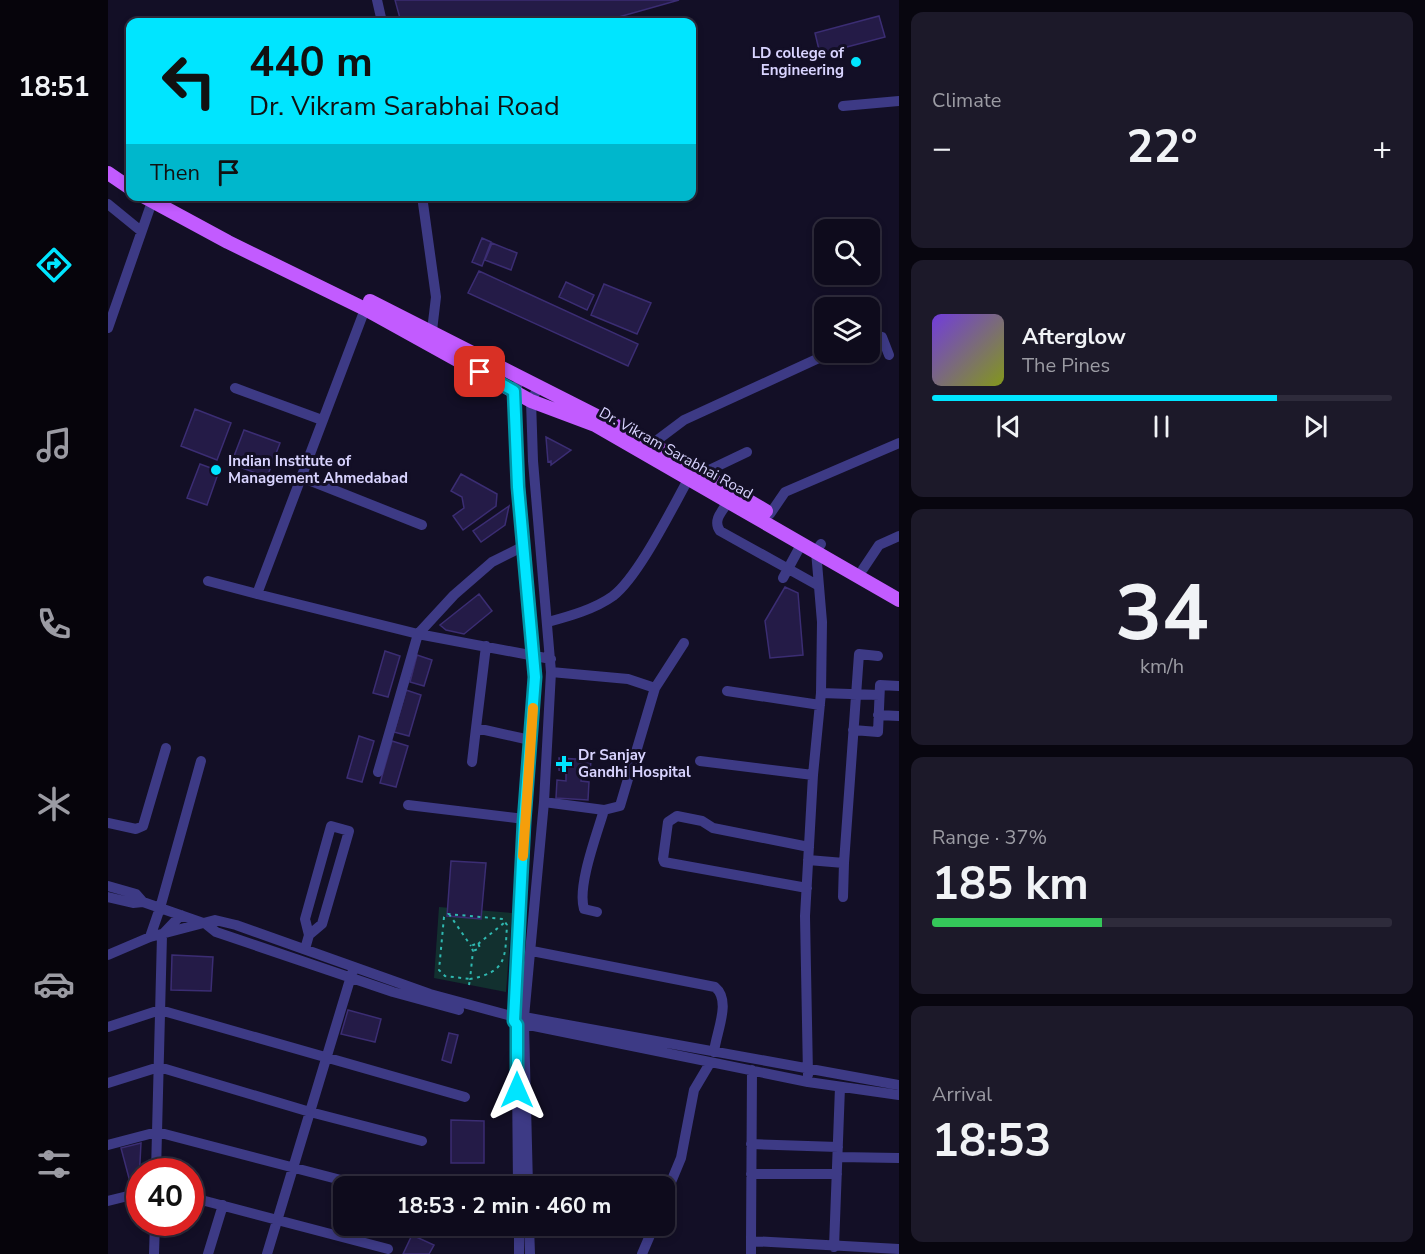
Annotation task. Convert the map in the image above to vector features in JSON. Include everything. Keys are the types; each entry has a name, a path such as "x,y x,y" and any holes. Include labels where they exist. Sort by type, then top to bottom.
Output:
{"main road":[{"path":"108,162 126,174"},
{"path":"108,173 126,185"},
{"name":"Dr. Vikram Sarabhai Road","path":"158,201 364,309 522,377 652,444 770,514 898,600"},
{"name":"Dr. Vikram Sarabhai Road","path":"159,201 285,258 431,339 531,401 595,425 801,543 818,548 862,569 898,590"}],"street":[{"path":"377,0 381,18"},
{"path":"843,106 898,101"},
{"path":"108,328 151,201"},
{"path":"423,201 436,297 431,339"},
{"path":"108,204 141,231"},
{"path":"257,594 364,309"},
{"path":"880,337 889,355"},
{"path":"652,444 684,420 814,360"},
{"path":"518,1176 518,1020 524,820 534,654 514,391 522,377"},
{"path":"527,1176 518,1020 532,951 544,802 551,672 533,461 531,401 540,386"},
{"path":"235,388 322,420"},
{"path":"770,514 785,492 898,443"},
{"path":"703,473 747,452"},
{"path":"301,477 422,525"},
{"path":"548,622 589,609 614,595 642,560 689,478"},
{"path":"729,501 717,518 720,531 786,573 819,586"},
{"path":"862,569 879,545 898,536"},
{"path":"786,573 801,543"},
{"path":"378,772 418,634 454,595 492,562 524,546"},
{"path":"808,1082 807,888 813,775 821,693 822,622 818,548"},
{"path":"208,581 418,634 551,659"},
{"path":"544,802 604,810 620,806 655,688 684,643"},
{"path":"472,762 486,646"},
{"path":"843,897 859,654 878,656"},
{"path":"551,672 628,679 655,688"},
{"path":"854,730 878,732 880,685 898,686"},
{"path":"727,691 820,705"},
{"path":"821,693 879,695"},
{"path":"878,715 898,716"},
{"path":"476,728 530,740"},
{"path":"108,823 136,829 143,826 166,748"},
{"path":"150,937 201,761"},
{"path":"700,761 813,775"},
{"path":"408,805 542,824"},
{"path":"597,912 584,909 583,904 586,876 604,810"},
{"path":"807,888 663,859 668,822 677,816 702,821 713,828 809,847"},
{"path":"305,949 309,935 305,919 331,826 349,831 322,924 309,935"},
{"path":"808,860 844,863"},
{"path":"108,886 136,894 143,902"},
{"path":"108,897 133,903 143,902 206,924 216,932 352,973 437,1004 712,1057 808,1069 898,1085"},
{"path":"156,1158 162,935 181,915"},
{"path":"108,955 150,937 215,920 305,949 352,973"},
{"path":"532,951 715,987 722,993 724,1001 712,1057 694,1090 681,1158 674,1176"},
{"path":"267,1254 352,973"},
{"path":"108,1027 160,1010 465,1097"},
{"path":"712,1057 752,1070 808,1082 898,1095"},
{"path":"108,1083 159,1067 310,1112 422,1141"},
{"path":"751,1254 752,1070"},
{"path":"834,1247 840,1087"},
{"path":"108,1144 157,1132 333,1178"},
{"path":"752,1144 898,1158"},
{"path":"752,1174 837,1174"},
{"path":"108,1201 126,1196"},
{"path":"204,1200 278,1218 388,1249"},
{"path":"208,1254 223,1205"},
{"path":"154,1254 155,1236"},
{"path":"519,1236 519,1254"},
{"path":"529,1236 530,1254"},
{"path":"642,1254 650,1236"},
{"path":"751,1241 817,1250 834,1247 898,1249"}],"path":[{"path":"448,914 473,951 469,986"},
{"path":"448,914 494,917 505,922 507,925 504,960 496,970 470,979 446,976 439,970 444,917 448,914"},
{"path":"471,946 475,942 478,944 505,922"},
{"path":"473,951 478,950 478,944"}],"green space":[{"path":"439,907 512,913 506,992 434,978"}],"building":[{"path":"395,0 679,0 615,18 400,18"},
{"path":"879,16 885,37 820,54 815,33"},
{"path":"482,238 491,242 482,266 472,262"},
{"path":"492,243 517,253 511,270 485,260"},
{"path":"479,271 638,344 628,366 468,293"},
{"path":"566,282 594,295 587,310 559,297"},
{"path":"604,284 651,303 637,334 591,315"},
{"path":"195,409 231,423 217,460 181,446"},
{"path":"244,430 280,443 267,477 231,464"},
{"path":"546,437 571,450 551,465 551,461 548,462"},
{"path":"200,464 219,471 207,505 187,498"},
{"path":"461,474 497,494 496,506 463,530 453,516 464,508 462,497 451,491"},
{"path":"509,506 505,525 481,542 473,531"},
{"path":"785,587 798,593 803,655 770,658 765,621"},
{"path":"479,594 492,611 464,634 446,630 440,625"},
{"path":"385,651 400,656 388,697 373,693"},
{"path":"417,655 432,660 424,686 410,682"},
{"path":"406,690 421,695 409,736 394,732"},
{"path":"359,736 374,741 362,782 347,778"},
{"path":"392,741 408,746 396,787 380,783"},
{"path":"559,758 591,760 590,773 582,772 581,781 589,782 588,800 556,798 557,780 566,781 566,771 559,770"},
{"path":"451,861 486,863 481,919 447,916"},
{"path":"172,955 213,957 211,991 171,990"},
{"path":"348,1010 381,1019 375,1042 341,1034"},
{"path":"449,1033 458,1035 451,1063 442,1060"},
{"path":"451,1120 484,1121 484,1163 451,1163"},
{"path":"141,1143 140,1158 126,1158 126,1167 121,1148"},
{"path":"412,1236 434,1245 429,1254 403,1254"}],"slow traffic":[{"path":"523,856 533,708"}],"place":[{"name":"LD college of Engineering","path":"856,62"},
{"name":"Indian Institute of Management Ahmedabad","path":"216,470"},
{"name":"Dr Sanjay Gandhi Hospital","path":"564,764"}],"route":[{"path":"480,372 514,391 518,487 534,654 535,677 524,822 516,1016 514,1018 517,1025 517,1090"}]}
